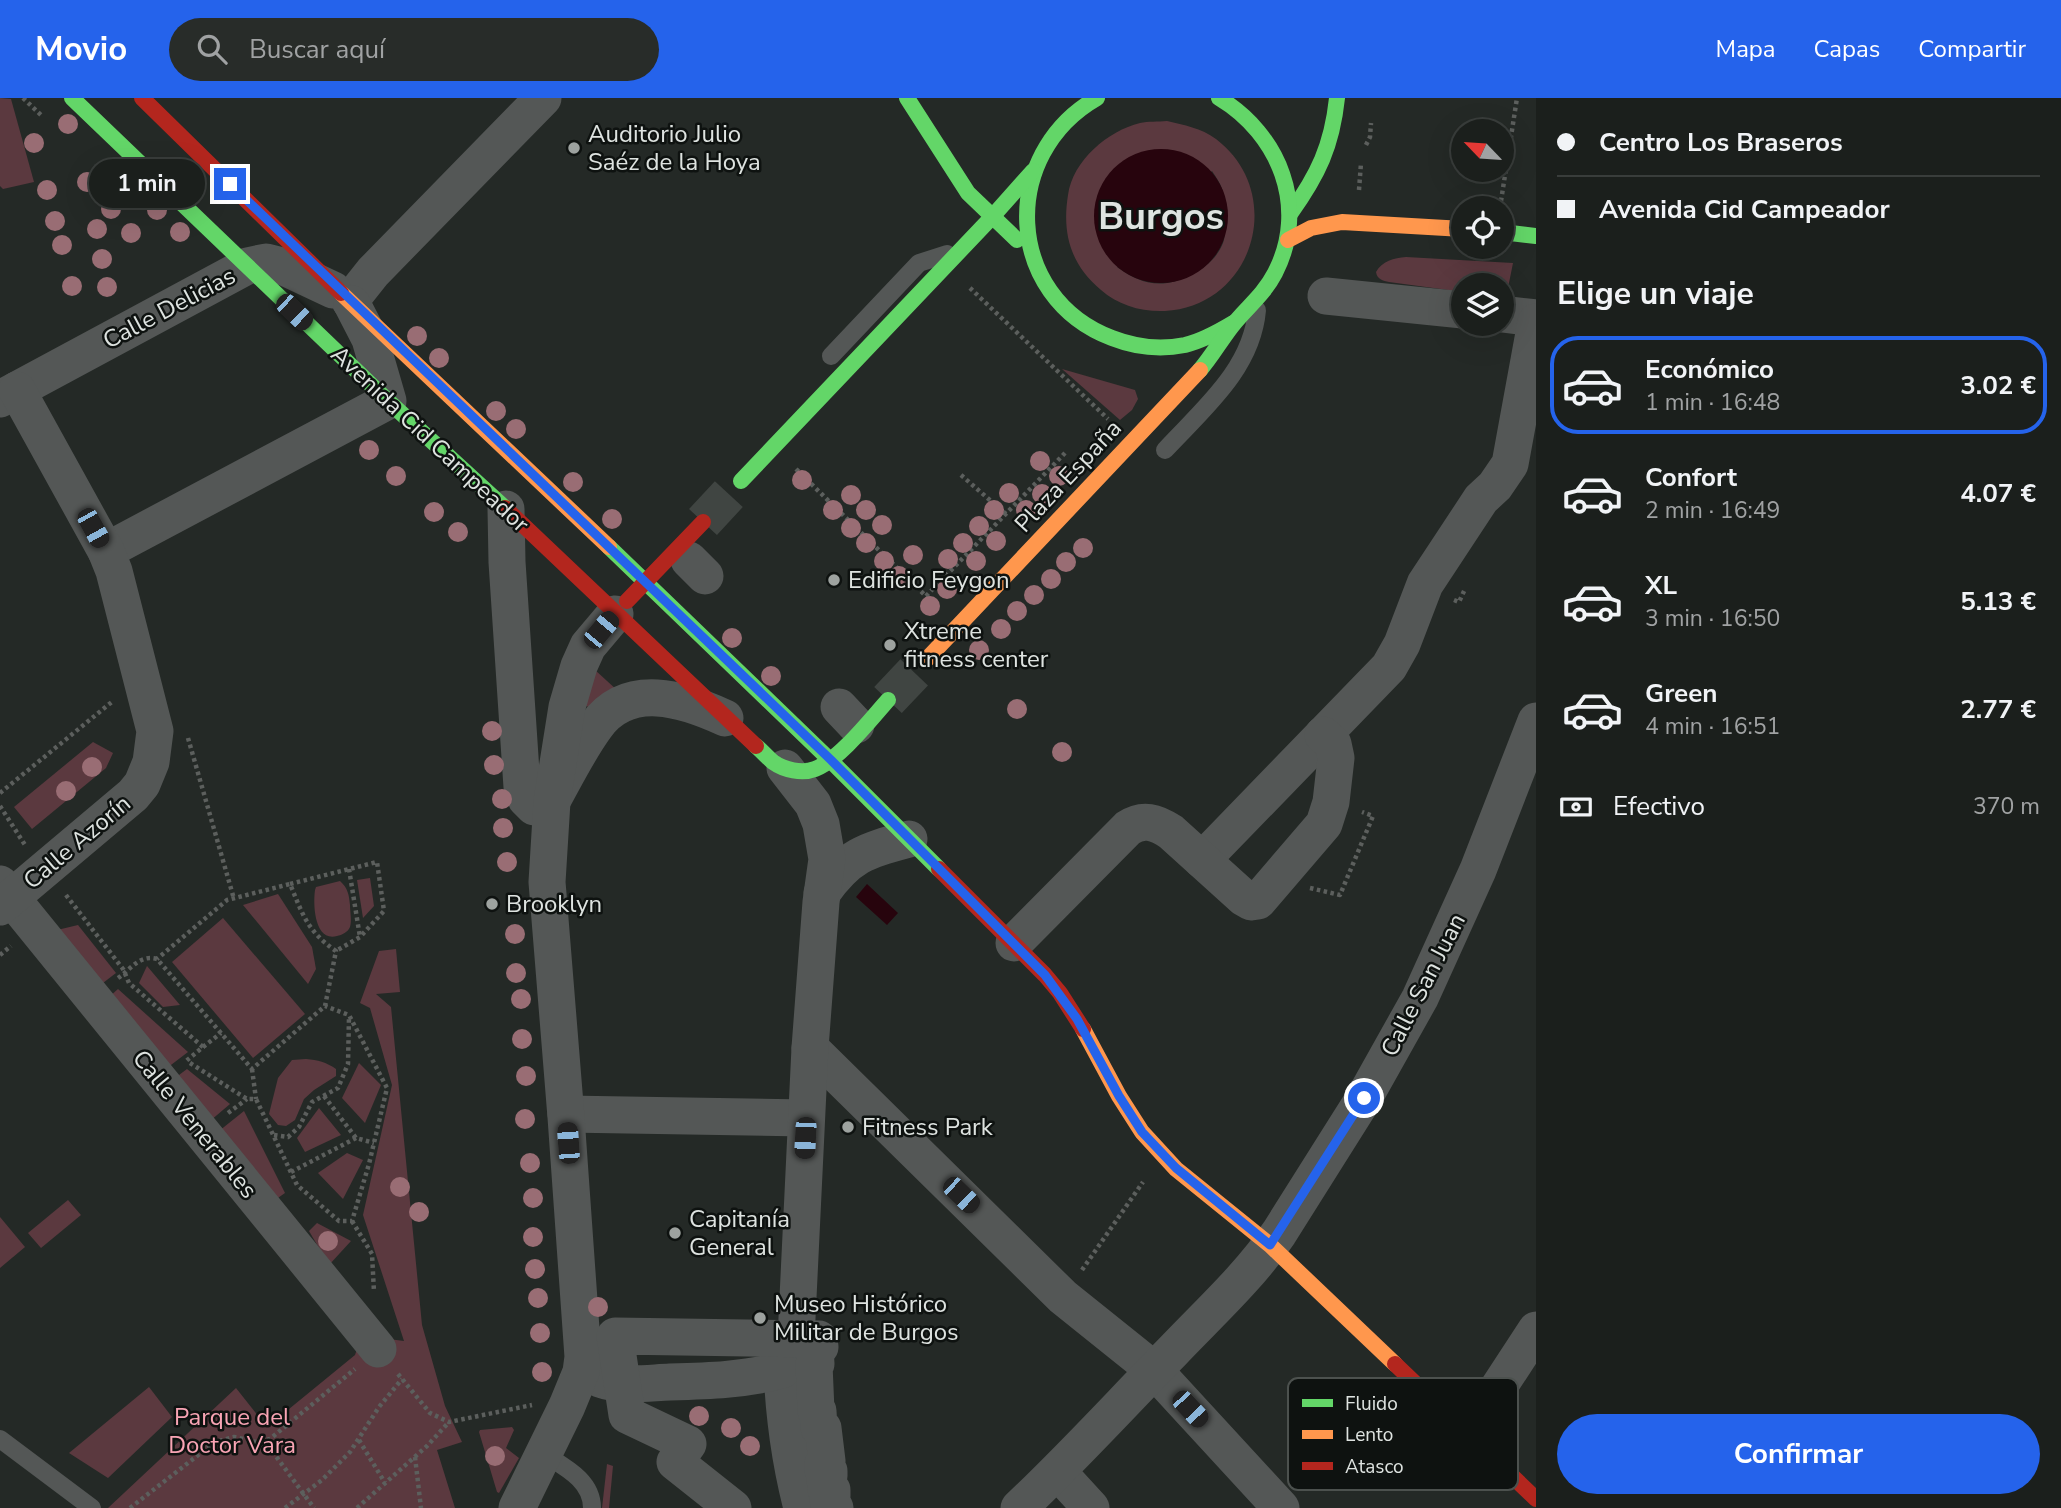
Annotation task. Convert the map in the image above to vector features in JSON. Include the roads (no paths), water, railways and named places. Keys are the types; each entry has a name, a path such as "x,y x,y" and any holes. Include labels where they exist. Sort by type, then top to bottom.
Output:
{"main road":[{"name":"Avenida Cid Campeador","path":"72,98 387,401 772,759"},
{"name":"Avenida Cid Campeador","path":"142,98 347,298 831,760 1014,943 1060,993 1142,1132 1176,1168 1270,1245 1409,1378"},
{"path":"907,98 968,193 1031,253"},
{"name":"Plaza España","path":"1097,98 1074,113 1056,131 1033,171 1028,191 1026,215 1031,253 1051,294 1062,307 1094,332 1132,345 1174,346 1214,335 1238,320"},
{"name":"Plaza España","path":"926,660 1203,367 1238,320 1258,300 1274,272 1288,240 1290,214 1286,184 1267,141 1240,111 1219,98"},
{"path":"1290,214 1321,167 1329,149 1335,128 1337,98"},
{"name":"Plaza España","path":"741,481 1033,171"},
{"path":"961,250 969,228 968,193"},
{"path":"1288,240 1320,225 1342,222 1451,228"},
{"path":"1514,234 1536,236"},
{"path":"615,614 646,582 690,562 703,522"},
{"path":"772,759 802,771 816,769 831,760 852,720 888,700"},
{"name":"Avenida Cid Campeador","path":"1518,1482 1536,1499"}],"street":[{"path":"252,271 312,302 336,307 543,98"},
{"name":"Calle Delicias","path":"9,395 252,271"},
{"path":"1326,296 1451,309"},
{"path":"9,395 106,551 387,401 370,339 347,298"},
{"path":"1202,860 1389,667 1402,644 1425,584 1481,499 1495,486 1510,464 1536,320 1514,316"},
{"path":"506,509 522,787 526,799 534,807 543,807 552,801 597,724 615,708 627,702 642,698 672,699 702,707 725,718"},
{"name":"Calle Azorín","path":"7,886 133,794 142,784 170,729 106,551"},
{"path":"517,1508 568,1406 581,1372 583,1357 547,882 552,801 567,707 588,646 615,614"},
{"name":"Calle San Juan","path":"1019,1508 1058,1472 1230,1291 1270,1245 1364,1098 1420,998 1478,870 1536,721"},
{"path":"1014,943 1128,828 1148,821 1171,832 1244,898 1251,902 1258,901 1324,824 1331,802 1336,758 1333,744 1323,735"},
{"path":"772,759 813,804 821,824 827,859 822,893 783,1408 793,1473 802,1508"},
{"path":"822,893 835,874 852,859 869,850 909,839"},
{"name":"Calle Venerables","path":"7,886 93,998 173,1071 381,1353"},
{"path":"810,1048 1063,1297 1154,1370 1281,1508"},
{"path":"566,1114 806,1118"},
{"path":"1505,1378 1536,1330"},
{"path":"733,1508 675,1462 688,1444 627,1415 615,1336 789,1355"},
{"path":"581,1372 622,1384 742,1379 820,1339 820,1347 815,1347 814,1364 816,1411 819,1428 823,1428 827,1461 822,1464 823,1470 829,1471 829,1476 825,1479 826,1489 832,1490 832,1496 828,1499 829,1504 835,1508"},
{"path":"1058,1472 1091,1508"}],"lane":[{"path":"831,356 919,263 961,250"},
{"path":"1165,450 1224,386 1238,366 1253,333 1258,300"},
{"path":"0,1439 92,1508"},
{"path":"544,1454 578,1477 587,1490 592,1508"}],"tunnel":[{"path":"703,522 741,481"},
{"path":"888,700 926,660"}],"place":[{"name":"Auditorio Julio Saéz de la Hoya","path":"574,148"},
{"name":"Edificio Feygon","path":"834,580"},
{"name":"Xtreme fitness center","path":"890,645"},
{"name":"Brooklyn","path":"492,904"},
{"name":"Fitness Park","path":"848,1127"},
{"name":"Capitanía General","path":"675,1233"},
{"name":"Museo Histórico Militar de Burgos","path":"760,1318"}],"district":[{"name":"Burgos","path":"1161,216"}],"park label":[{"name":"Parque del Doctor Vara","path":"232,1431"}]}
